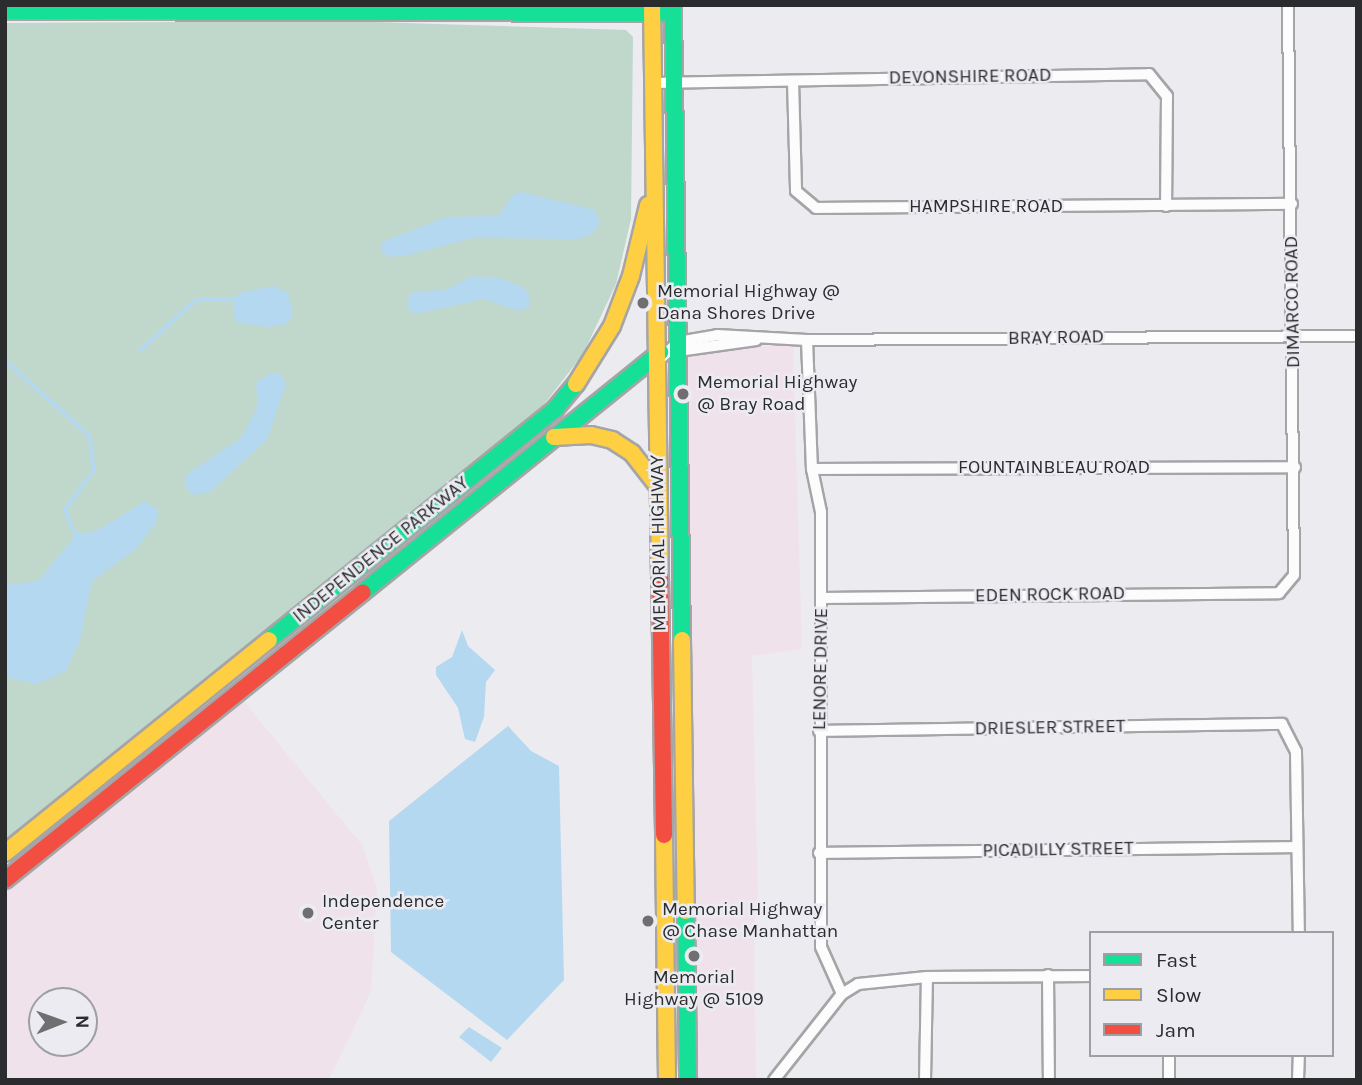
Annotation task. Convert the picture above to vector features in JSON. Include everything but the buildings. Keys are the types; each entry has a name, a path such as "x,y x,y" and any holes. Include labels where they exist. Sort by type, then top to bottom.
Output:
{"main road":[{"path":"5,11 202,8 673,9"},
{"name":"MEMORIAL HIGHWAY","path":"652,9 667,1080"},
{"name":"MEMORIAL HIGHWAY","path":"673,9 675,341 681,547 688,1080"},
{"name":"INDEPENDENCE PARKWAY","path":"5,853 555,409 591,362 621,306 654,175"},
{"path":"656,312 675,341"},
{"name":"INDEPENDENCE PARKWAY","path":"5,880 554,437 657,360 675,341"},
{"path":"554,437 591,435 612,440 642,463 658,489"},
{"path":"659,547 681,547"},
{"path":"662,704 683,704"},
{"path":"664,878 685,878"}],"street":[{"name":"DIMARCO ROAD","path":"1279,593 1294,575 1295,336 1288,5"},
{"name":"DEVONSHIRE ROAD","path":"653,83 1149,74 1167,96 1166,206"},
{"name":"HAMPSHIRE ROAD","path":"793,81 796,191 816,208 1292,204"},
{"name":"BRAY ROAD","path":"675,341 1357,335"},
{"name":"LENORE DRIVE","path":"807,340 812,469 821,512 821,947 842,994"},
{"name":"FOUNTAINBLEAU ROAD","path":"812,469 1295,467"},
{"name":"EDEN ROCK ROAD","path":"822,598 1279,593"},
{"name":"DRIESLER STREET","path":"819,732 1282,724 1296,752 1297,847"},
{"name":"PICADILLY STREET","path":"819,853 1297,847"},
{"path":"1297,847 1299,931"},
{"path":"1048,975 1049,1080"},
{"path":"774,1080 842,994 858,985 927,977 1089,975"},
{"path":"925,1080 927,977"},
{"path":"1169,1057 1169,1080"},
{"path":"1298,1080 1299,1057"}],"shaded area":[{"path":"756,346 793,346 802,649 752,656 758,895 754,930 756,1080 695,1080 684,357"},
{"path":"241,698 363,846 377,890 371,992 329,1080 5,1080 5,888"}],"green space":[{"path":"342,21 626,30 633,37 631,219 616,284 583,354 542,407 5,841 5,23"}],"water":[{"path":"522,192 595,210 600,223 592,234 578,239 472,238 408,255 391,257 382,252 382,242 446,217 498,216 513,195"},
{"path":"472,276 499,278 521,286 530,295 529,307 518,311 484,299 415,314 407,308 410,293 447,289"},
{"path":"274,286 288,293 293,315 287,324 266,327 235,322 233,299 242,292"},
{"path":"271,373 281,374 286,383 267,440 210,492 192,495 185,485 186,475 241,438 258,406 256,383"},
{"path":"145,501 158,510 156,523 136,549 92,581 80,640 66,671 37,684 5,677 5,585 38,581 74,537 72,529 83,534 98,530"},
{"path":"462,630 468,646 495,670 486,682 484,717 475,742 465,739 458,708 436,675 436,667 452,657"},
{"path":"508,726 531,751 559,766 564,980 507,1040 391,952 389,821"},
{"path":"469,1027 502,1048 491,1062 459,1037"}],"waterway":[{"path":"140,351 191,304 201,299 233,299"},
{"path":"5,360 90,436 94,471 66,509 72,529"}],"traffic: fast":[{"path":"673,5 682,640"},
{"path":"5,11 661,13"},
{"path":"363,592 660,352"},
{"path":"269,640 555,409 576,384"},
{"path":"686,911 688,1080"}],"traffic: slow":[{"path":"652,5 660,577"},
{"path":"576,384 612,326 631,276 648,205"},
{"path":"554,437 591,435 612,440 632,453 657,485"},
{"path":"5,853 269,640"},
{"path":"682,640 686,911"},
{"path":"664,835 667,1080"}],"traffic: jam":[{"path":"660,577 664,835"},
{"path":"5,880 363,592"}],"place":[{"name":"Memorial Highway @ Dana Shores Drive","path":"643,303"},
{"name":"Memorial Highway @ Bray Road","path":"683,394"},
{"name":"Independence Center","path":"308,913"},
{"name":"Memorial Highway @ Chase Manhattan","path":"648,921"},
{"name":"Memorial Highway @ 5109","path":"694,956"}]}
